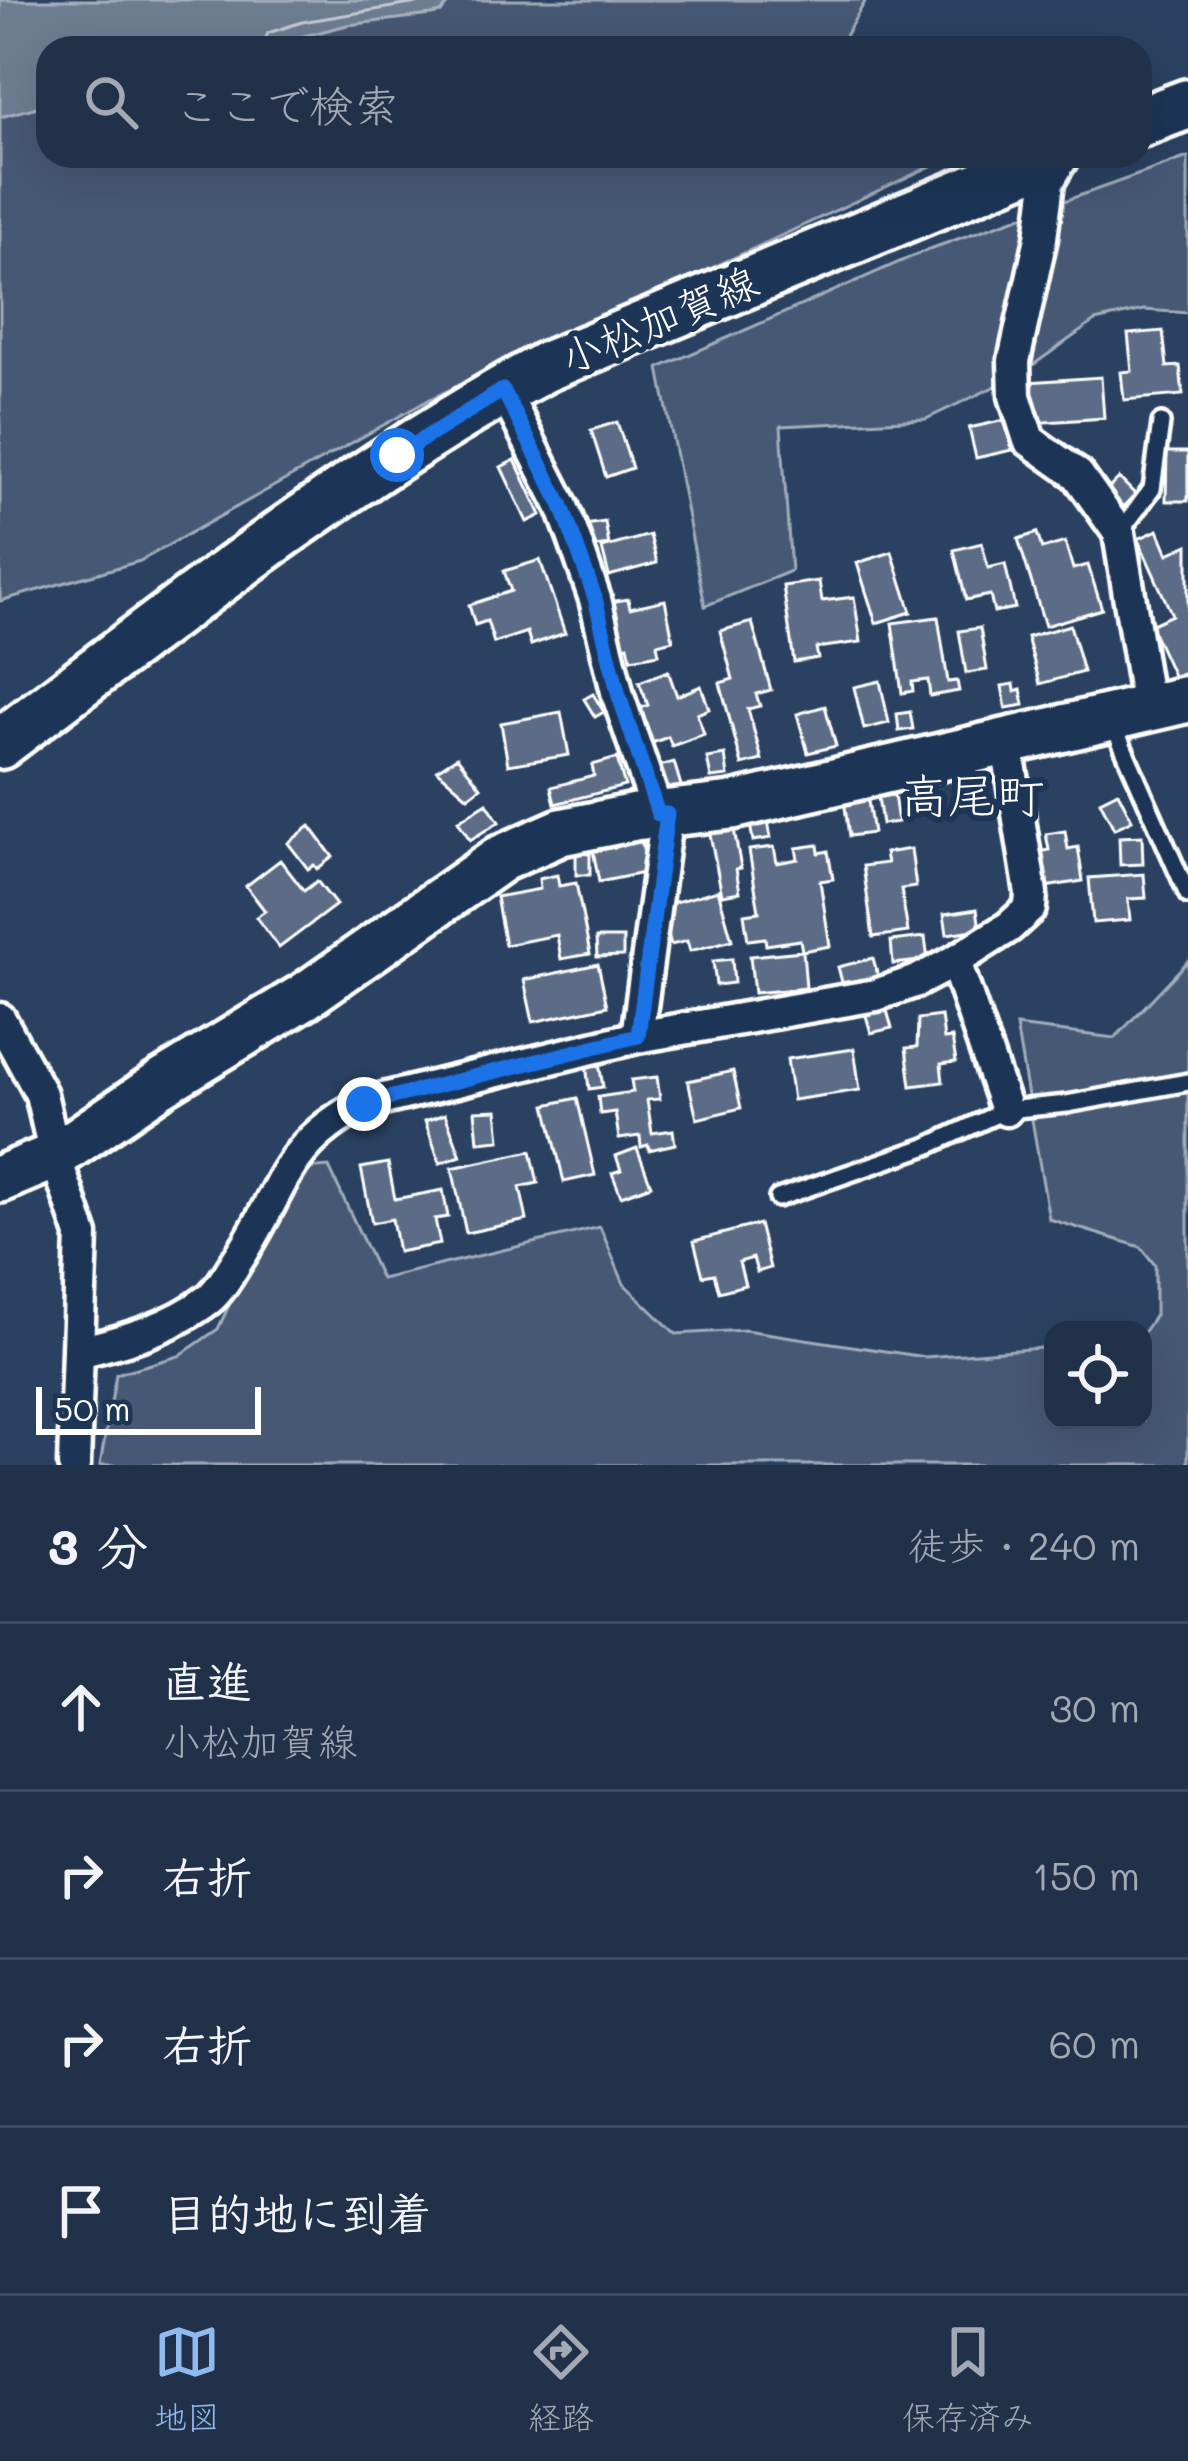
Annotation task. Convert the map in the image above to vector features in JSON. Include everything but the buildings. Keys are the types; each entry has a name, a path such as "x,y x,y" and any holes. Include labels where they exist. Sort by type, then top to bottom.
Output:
{"main road":[{"path":"1152,118 1188,104"},
{"name":"小松加賀線","path":"0,744 261,547 503,390 545,368 1024,168"}],"street":[{"path":"0,1179 56,1156 159,1085 304,996 502,858 561,832 732,806 1149,710 1119,533 1078,475 1029,440 1015,396 1014,361 1048,182 1056,168"},
{"path":"503,390 562,506 595,598 619,696 662,814 638,1036"},
{"path":"79,1352 174,1321 212,1297 242,1255 297,1154 329,1122 364,1104 638,1036 876,995 916,981 1009,927 1030,908 1030,893 1007,745"},
{"path":"955,961 1006,1110"},
{"path":"0,1018 41,1094 82,1235 74,1465"}],"lane":[{"path":"1119,533 1152,489 1161,423"},
{"path":"1149,710 1188,895"},
{"path":"778,1198 928,1146 1006,1110 1188,1082"}],"shaded area":[{"path":"450,0 866,0 845,36 304,36 347,25 441,13"},
{"path":"36,107 36,168 927,168 432,398 140,561 0,601 0,117"},
{"path":"1188,157 1188,313 1144,310 1095,321 1019,375 926,419 781,426 791,571 705,606 659,368 927,250"},
{"path":"1188,961 1188,1465 100,1465 116,1374 179,1356 218,1329 286,1184 304,1169 329,1167 381,1279 600,1227 624,1284 676,1334 745,1330 925,1357 1044,1348 1044,1429 1152,1429 1155,1265 1141,1247 1049,1219 1016,1026 1115,1038"}],"water":[{"path":"0,0 450,0 441,13 347,25 304,36 36,36 36,107 0,117"}],"district":[{"name":"高尾町","path":"972,796"}],"route":[{"path":"364,1104 638,1036 667,814 658,814 619,696 595,598 562,506 503,390 397,455"}]}
